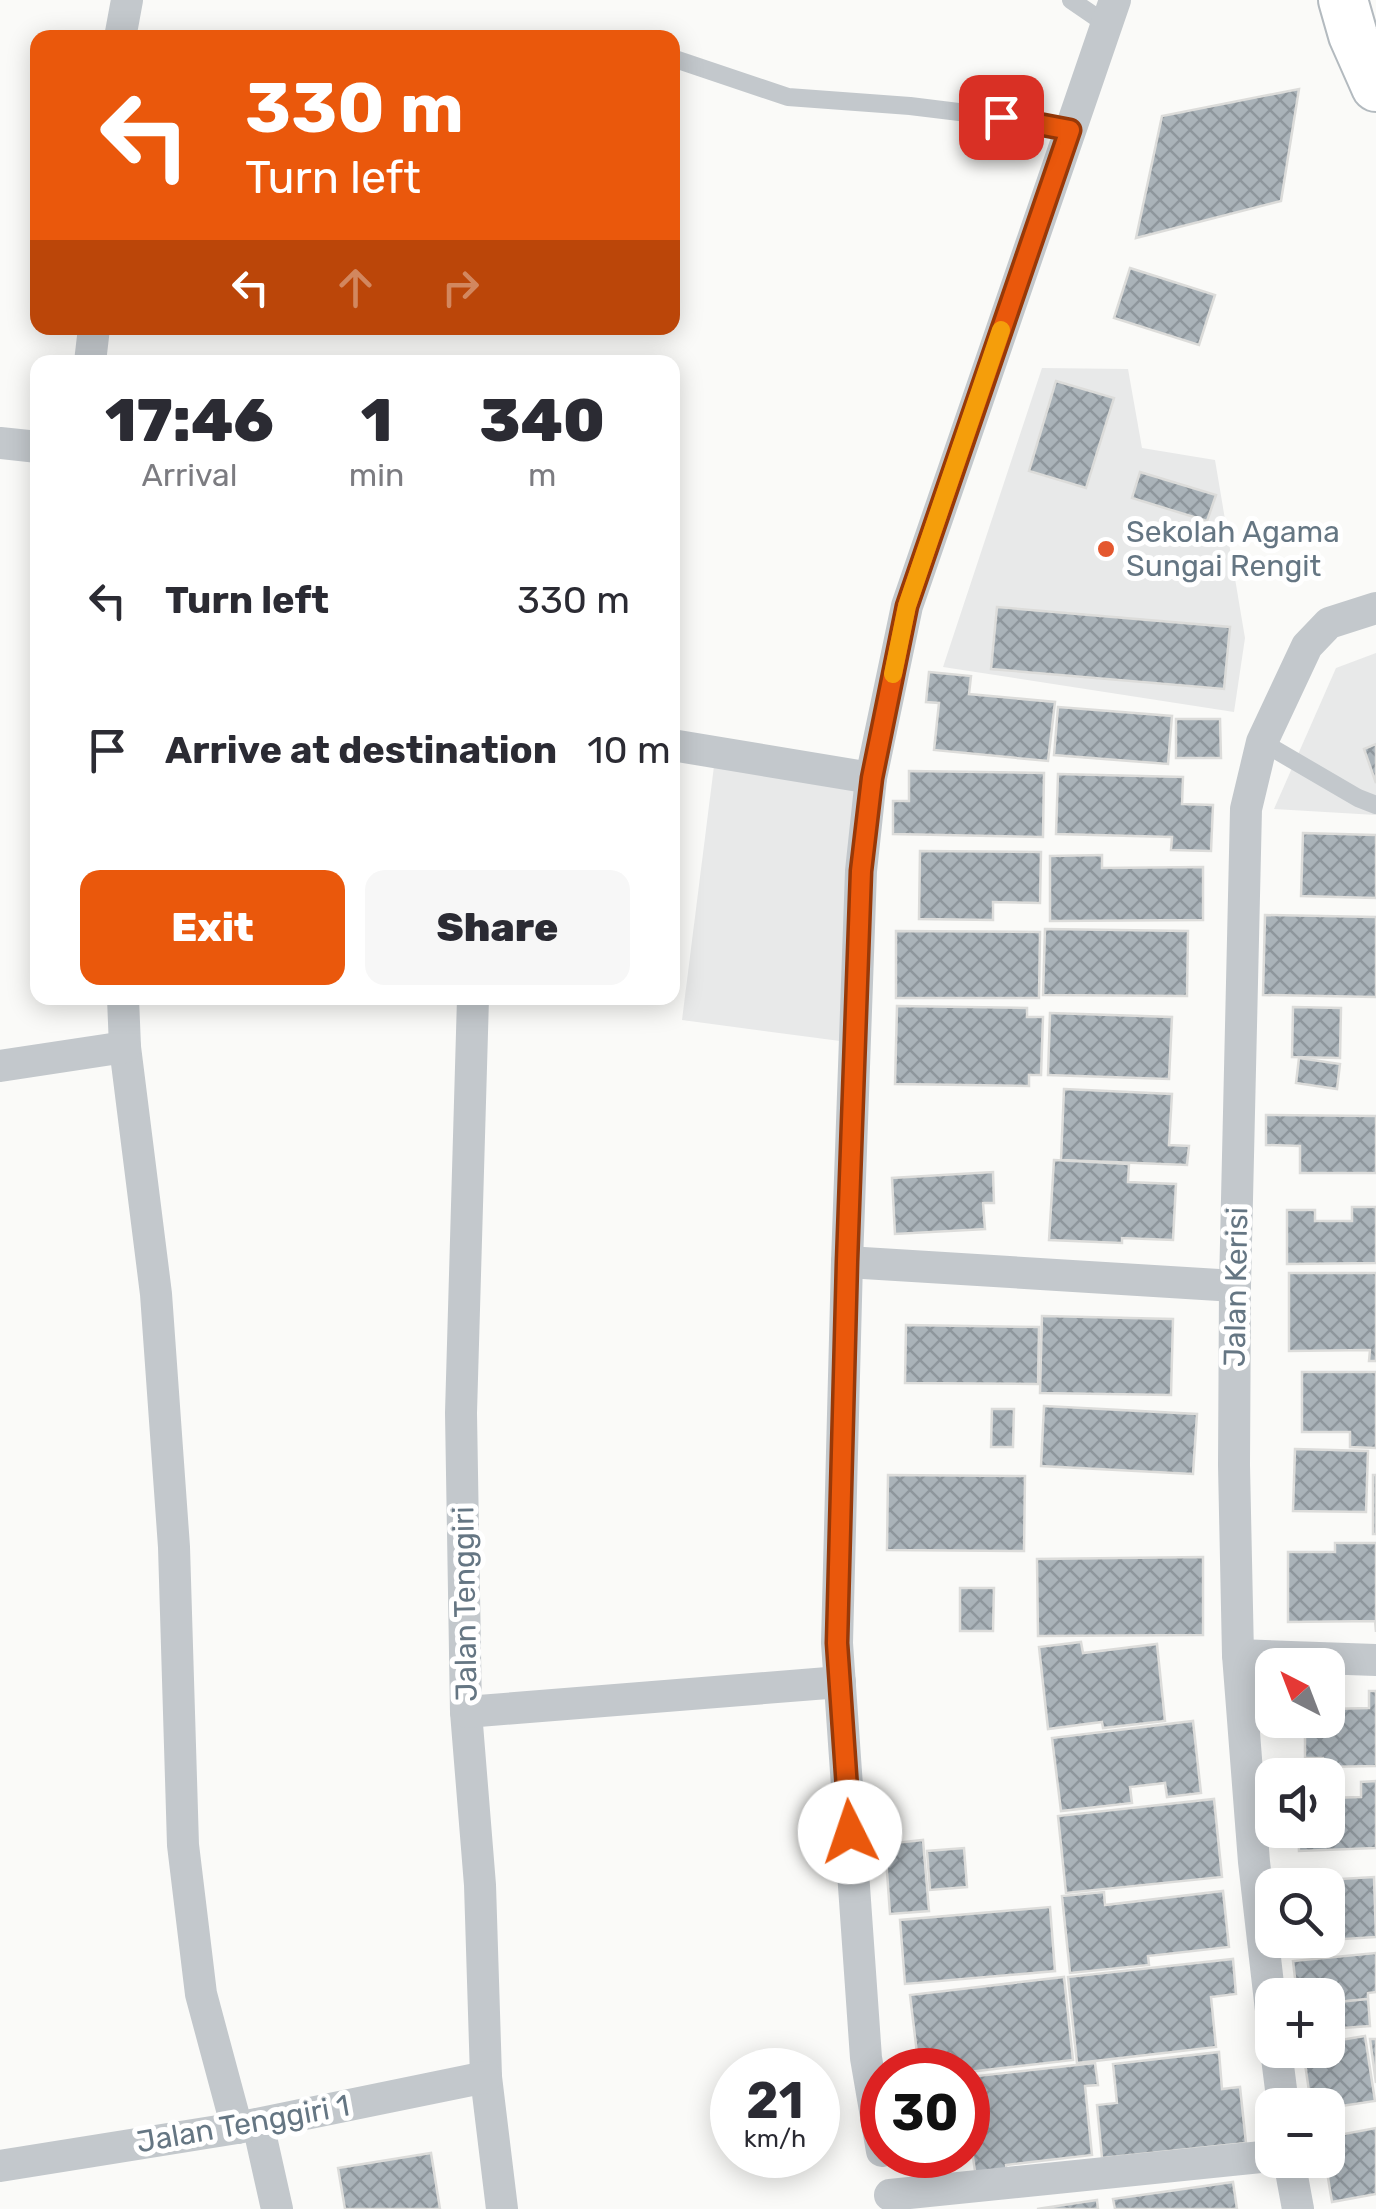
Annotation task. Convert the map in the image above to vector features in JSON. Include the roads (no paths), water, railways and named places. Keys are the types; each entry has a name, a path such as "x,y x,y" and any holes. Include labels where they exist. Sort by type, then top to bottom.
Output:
{"main road":[{"path":"1343,0 1376,87"}],"street":[{"path":"121,30 127,0"},
{"path":"865,2048 838,1624 861,871 872,778 907,606 1111,12"},
{"path":"0,443 30,447"},
{"name":"Jalan Kerisi","path":"1267,1978 1238,1655 1234,1466 1234,1286 1246,809 1262,742 1306,646 1328,624 1376,608"},
{"path":"680,746 872,778"},
{"path":"123,1005 125,1047 156,1294 174,1547 183,1845 201,1994 277,2209"},
{"name":"Jalan Tenggiri","path":"473,1005 462,1413 466,1712 480,1885 486,2077 502,2209"},
{"path":"0,1066 125,1047"},
{"path":"847,1262 1234,1286"},
{"path":"1238,1655 1376,1660"},
{"path":"466,1712 840,1682"},
{"name":"Jalan Tenggiri 1","path":"0,2166 247,2126 486,2077"},
{"path":"892,2202 1255,2158"},
{"path":"1293,2178 1298,2209"}],"lane":[{"path":"1071,0 1111,12"},
{"path":"680,61 788,97 910,106 1032,121 1070,130"},
{"path":"1262,742 1376,805"}],"place":[{"name":"Sekolah Agama Sungai Rengit","path":"1106,549"}]}
